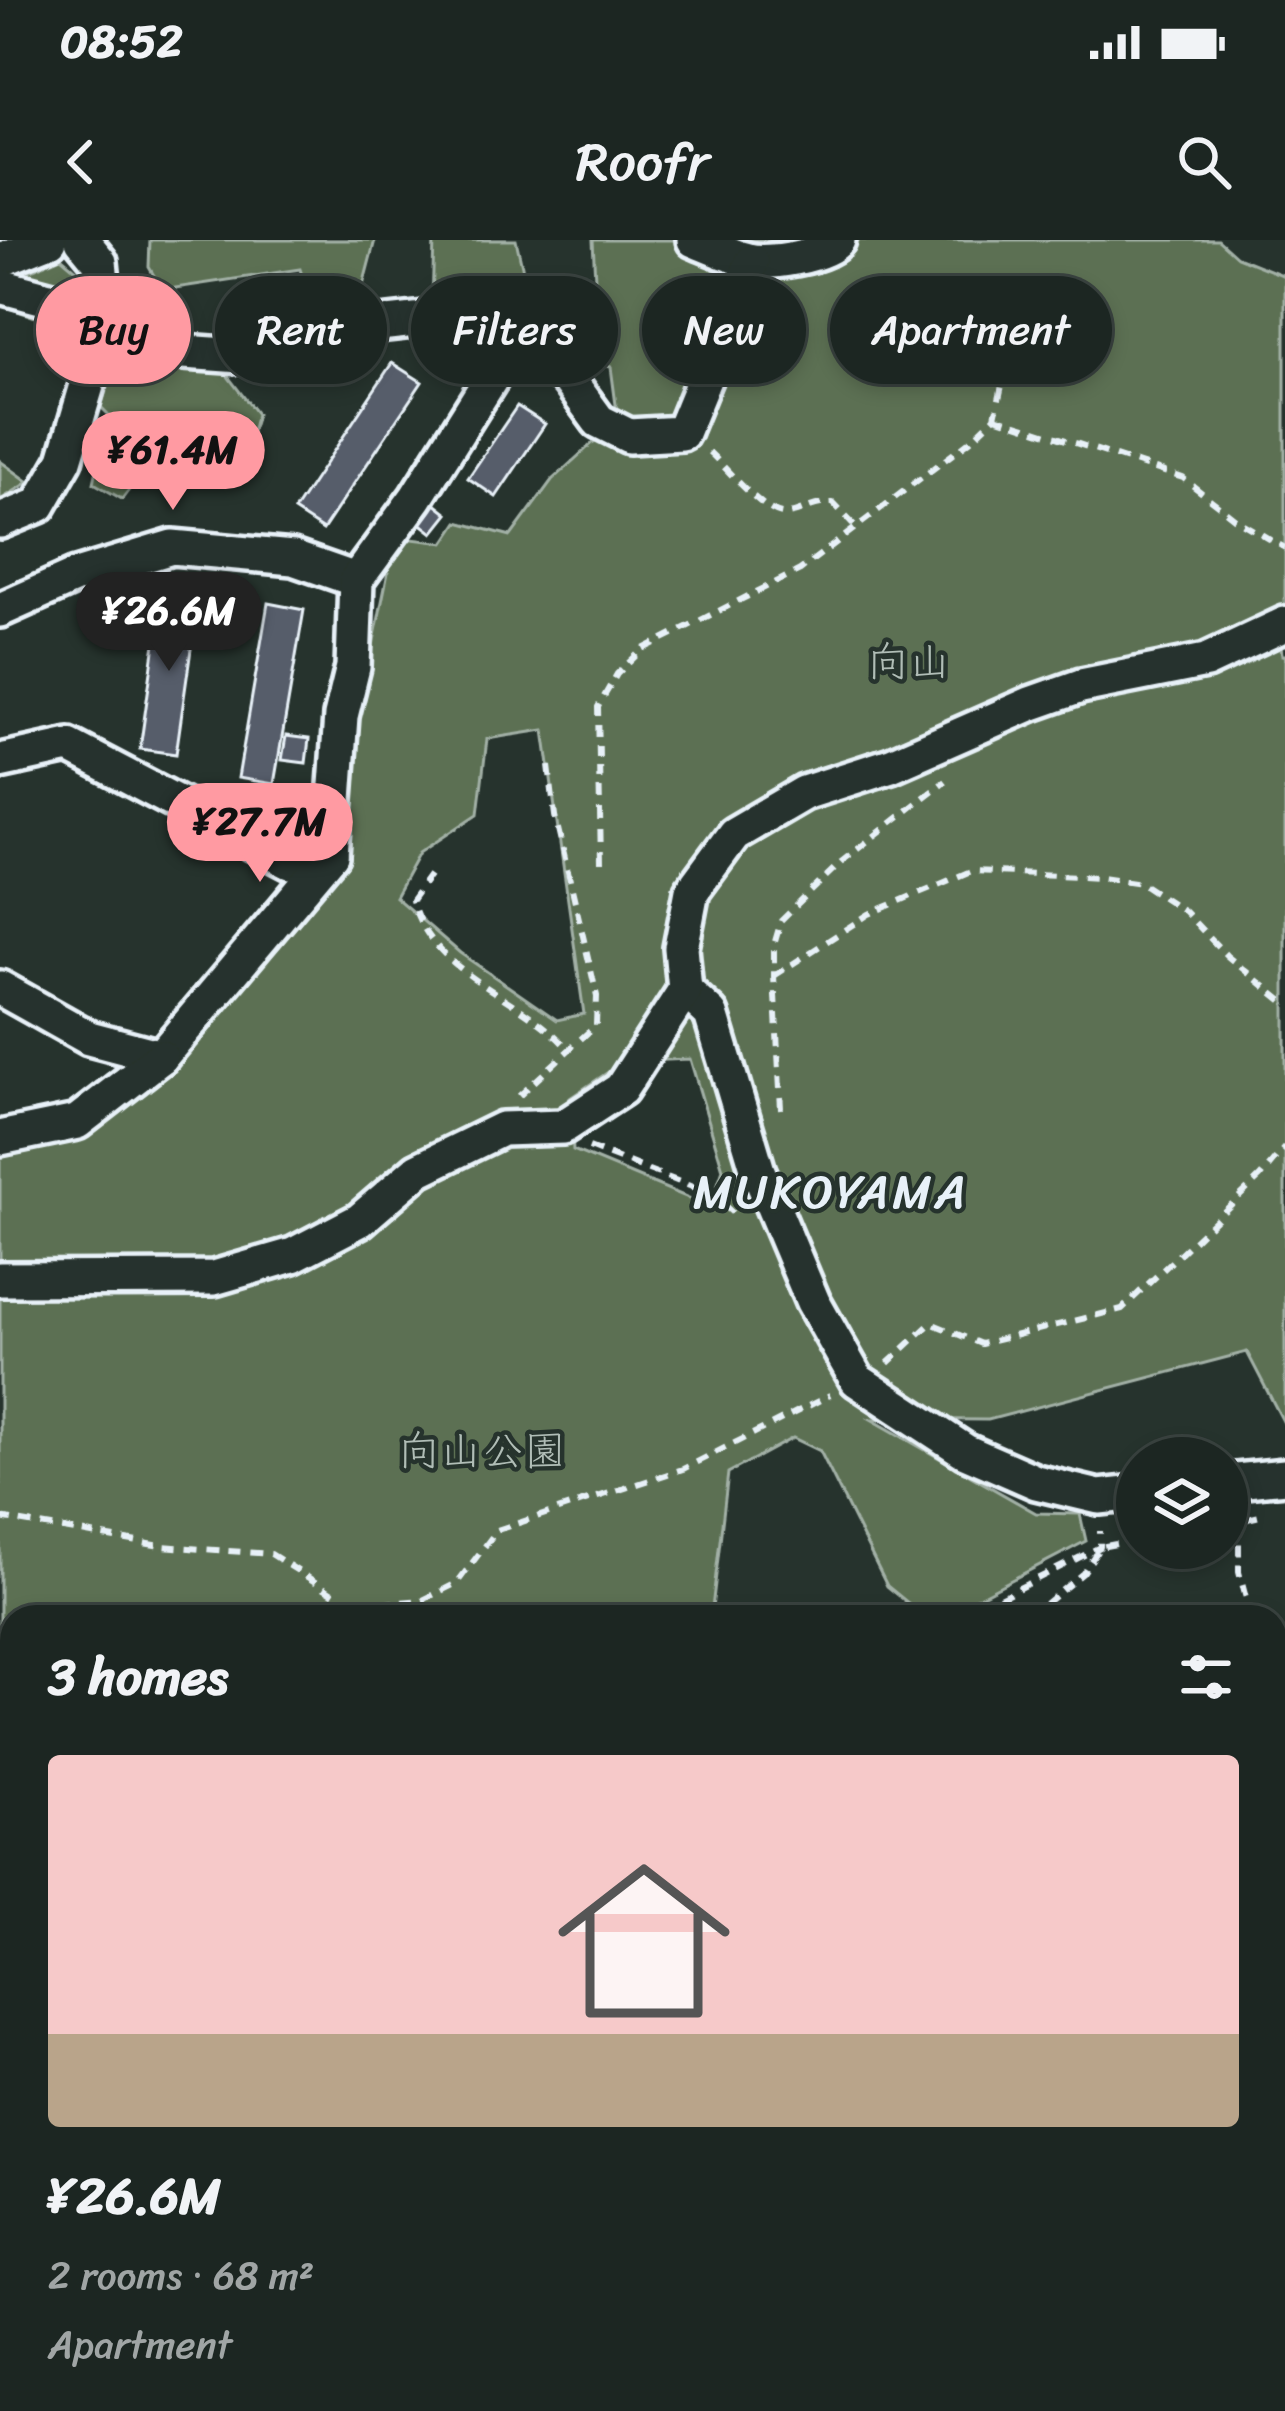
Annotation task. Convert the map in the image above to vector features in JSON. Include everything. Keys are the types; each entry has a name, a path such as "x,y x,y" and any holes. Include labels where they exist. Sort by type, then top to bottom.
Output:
{"street":[{"path":"0,260 50,240"},
{"path":"82,240 100,262 101,276"},
{"path":"694,240 752,262 806,256 832,248 838,240"},
{"path":"571,384 599,422 629,436 682,433 752,262"},
{"path":"0,286 36,296"},
{"path":"191,352 298,360 379,324 411,322"},
{"path":"0,521 38,506 65,460 87,384"},
{"path":"0,1138 77,1122 161,1057 331,855 340,716 353,667 356,580 416,498 488,384"},
{"path":"0,610 76,576 172,547 293,558 356,580"},
{"path":"0,1279 214,1278 292,1256 360,1220 418,1169 502,1129 563,1127 621,1089 685,990 681,948 692,891 734,834 804,793 891,765 1030,704 1081,686 1205,661 1285,624"},
{"path":"0,761 69,746 290,862 331,855"},
{"path":"0,988 88,1038 161,1057"},
{"path":"685,990 711,1014 758,1171 814,1302 857,1380 964,1451 1036,1482 1099,1497 1116,1495"},
{"path":"1248,1480 1285,1476"}],"path":[{"path":"601,863 598,707 617,674 643,649 800,570 970,440 995,417 1002,384"},
{"path":"995,417 1183,478 1238,521 1285,548"},
{"path":"682,433 712,454 772,512 789,515 812,503 833,502 856,527"},
{"path":"502,1129 517,1098 596,1024 597,996 555,816 549,766"},
{"path":"781,1108 774,945 781,921 841,862 947,779"},
{"path":"774,976 868,914 971,871 1102,877 1141,883 1184,911 1227,956 1285,1003"},
{"path":"430,875 412,900 417,921 477,984 553,1031 568,1049"},
{"path":"563,1127 580,1144 713,1195 743,1222"},
{"path":"365,1605 423,1600 457,1583 496,1530 682,1469 878,1372 931,1323 982,1344 1122,1309 1260,1177 1285,1147"},
{"path":"1044,1605 1083,1574 1100,1547 1099,1497"},
{"path":"0,1518 161,1546 271,1554 351,1605"},
{"path":"986,1605 1100,1547 1116,1544"},
{"path":"1240,1569 1248,1605"}],"green space":[{"path":"150,240 375,240 366,276 302,276 300,269 215,276 215,282 191,286 191,276 154,276 149,267"},
{"path":"434,240 516,240 524,276 433,276"},
{"name":"向山","path":"593,240 1218,240 1237,257 1285,276 1285,605 1277,610 1285,655 1285,1425 1247,1352 988,1420 871,1419 1036,1513 1080,1514 1086,1541 963,1605 910,1605 887,1586 820,1451 793,1438 728,1473 712,1605 0,1605 0,1152 89,1134 184,1057 301,921 339,858 365,685 392,553 404,538 444,543 458,522 511,536 552,480 618,420 613,384 618,384 618,276 595,276","holes":["544,730 584,1014 557,1020 460,953 395,897 419,853 478,814 487,739","690,1059 723,1169 710,1207 573,1150 570,1098 623,1062"]},
{"path":"61,257 80,273 36,276 36,317 0,305 0,284"},
{"path":"191,348 215,366 215,384 234,384 257,414 250,439 208,456 197,426 167,440 122,499 94,483 99,460 121,427 101,407 108,384 191,384"},
{"path":"0,461 29,482 0,500"}],"building":[{"path":"392,363 411,375 411,384 421,384 323,530 294,511 378,384 387,384"},
{"path":"517,406 545,424 496,497 468,478"},
{"path":"430,500 448,514 433,533 415,519"},
{"path":"162,594 198,600 176,754 140,749"},
{"path":"268,603 304,610 274,784 238,778"},
{"path":"286,736 309,739 306,763 282,760"}],"district":[{"name":"MUKOYAMA","path":"831,1191"}],"park label":[{"name":"向山公園","path":"482,1451"}]}
